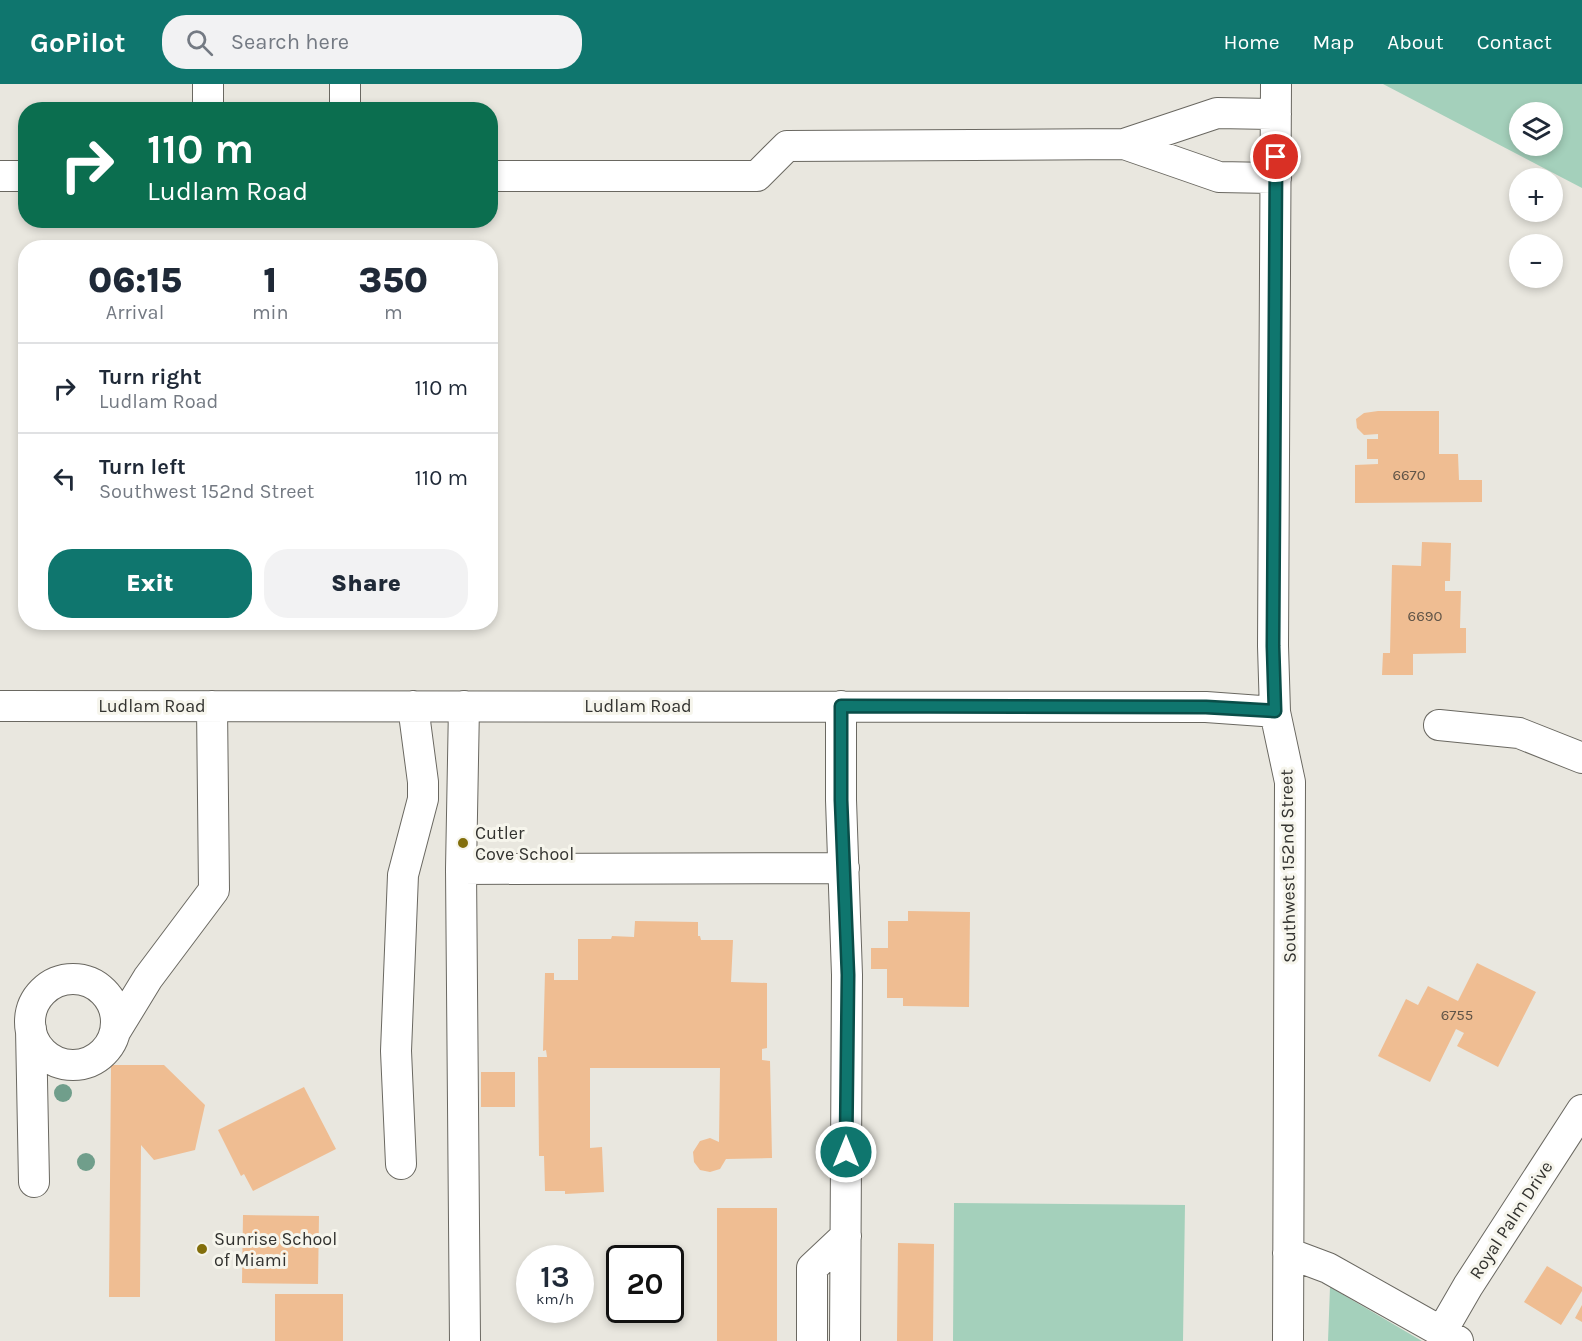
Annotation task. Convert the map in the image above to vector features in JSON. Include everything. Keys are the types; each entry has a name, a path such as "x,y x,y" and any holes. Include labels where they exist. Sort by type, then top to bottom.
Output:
{"street":[{"path":"208,84 208,102"},
{"path":"345,84 345,102"},
{"name":"Southwest 152nd Street","path":"1276,84 1273,646 1275,711 1290,782 1288,1341"},
{"path":"498,176 756,176 787,146 1124,144 1217,113 1276,114"},
{"path":"1124,144 1219,177 1276,178"},
{"path":"0,176 18,176"},
{"name":"Ludlam Road","path":"0,706 1206,707 1275,711"},
{"path":"32,1108 42,1083 53,1073 72,1065 87,1063 100,1056 110,1045 148,978 214,890 212,706"},
{"path":"401,1164 396,1051 403,875 423,799 414,706"},
{"path":"464,706 461,869 465,1341"},
{"path":"841,706 841,800 848,975 845,1341"},
{"path":"1439,725 1519,733 1582,758"},
{"path":"461,869 844,868"},
{"path":"34,1182 30,1016 34,1002 42,991 54,982 67,978 108,981 148,978"},
{"path":"80,978 94,983 105,991 116,1017 116,1032"},
{"path":"31,1029 36,1043 45,1055 57,1062 72,1065"},
{"name":"Royal Palm Drive","path":"1450,1336 1468,1286 1582,1110"},
{"path":"812,1341 812,1268 846,1236"},
{"path":"1288,1253 1328,1268 1450,1336"}],"green space":[{"path":"1383,84 1582,84 1582,188 1563,178 1563,168 1544,168 1521,156 1563,156 1563,102 1509,102 1509,150"},
{"path":"954,1203 1185,1205 1183,1341 953,1341"},
{"path":"1330,1287 1422,1341 1328,1341"}],"building":[{"path":"1439,411 1439,454 1458,454 1459,480 1482,480 1482,502 1355,503 1355,465 1378,464 1378,459 1367,459 1367,439 1378,439 1378,434 1364,435 1357,428 1356,419 1364,413"},
{"path":"1422,542 1451,543 1450,581 1445,581 1445,591 1461,591 1460,628 1466,628 1466,653 1413,654 1413,675 1382,675 1383,653 1390,653 1392,565 1421,566"},
{"path":"908,911 970,912 969,1007 903,1006 903,998 887,998 887,969 871,969 871,948 888,948 888,921 908,921"},
{"path":"635,921 698,922 698,936 701,940 733,940 731,982 767,983 767,1048 762,1049 762,1060 770,1061 772,1158 726,1159 720,1169 710,1172 700,1170 694,1162 693,1152 700,1141 710,1138 719,1142 720,1068 590,1068 590,1148 602,1147 604,1192 565,1194 565,1191 545,1191 544,1156 539,1156 538,1057 547,1057 546,1050 543,1051 545,973 554,973 554,980 578,980 578,939 634,937"},
{"path":"1477,963 1536,992 1498,1067 1457,1046 1464,1033 1456,1029 1430,1082 1378,1056 1406,999 1418,1005 1428,986 1458,1001"},
{"path":"111,1065 164,1065 205,1105 195,1150 154,1160 141,1145 140,1297 109,1297"},
{"path":"481,1072 515,1072 515,1107 481,1107"},
{"path":"304,1087 336,1149 253,1191 244,1174 241,1176 218,1130"},
{"path":"717,1208 777,1208 777,1341 717,1341"},
{"path":"243,1215 319,1216 318,1284 242,1283"},
{"path":"898,1243 934,1244 933,1341 897,1341"},
{"path":"1547,1266 1582,1287 1582,1291 1561,1325 1524,1302"},
{"path":"275,1294 343,1294 343,1341 275,1341"},
{"path":"1582,1305 1582,1322 1575,1318"}],"place":[{"name":"Cutler Cove School","path":"463,843"},
{"name":"Sunrise School of Miami","path":"202,1249"}],"route":[{"path":"846,1152 848,975 844,839 841,813 841,706 1206,707 1275,711 1273,519 1276,157"}]}
